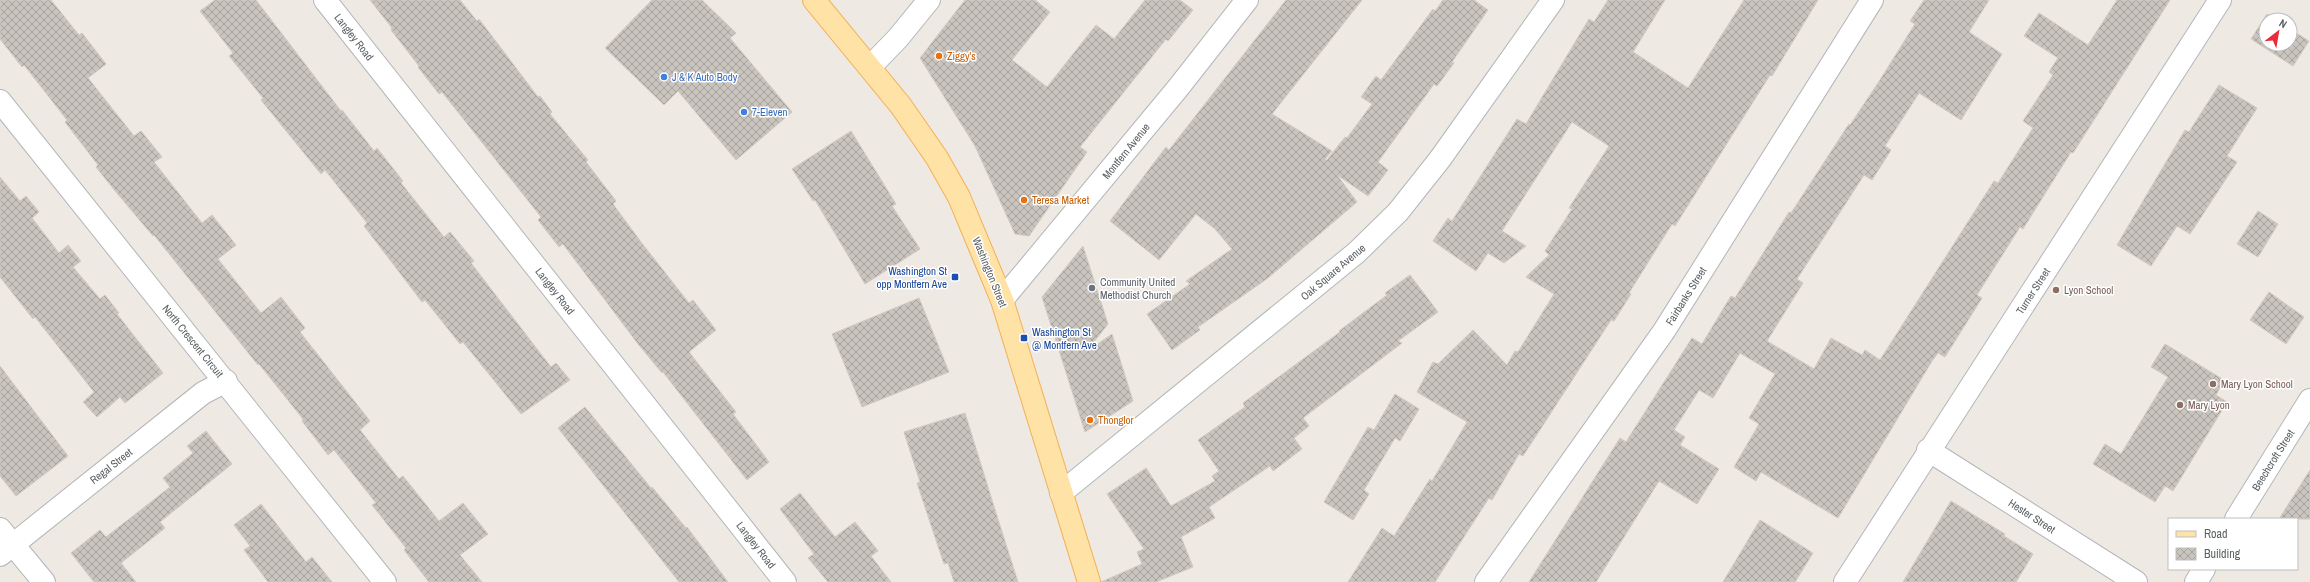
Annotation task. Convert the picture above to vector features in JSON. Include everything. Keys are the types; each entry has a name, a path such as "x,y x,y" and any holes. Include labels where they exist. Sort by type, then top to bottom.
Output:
{"main road":[{"name":"Washington Street","path":"814,0 871,66 917,127 941,164 959,197 1002,300 1089,582"}],"street":[{"name":"Langley Road","path":"325,0 785,582"},
{"path":"871,66 898,38 929,0"},
{"name":"Montfern Avenue","path":"1002,300 1178,88 1247,0"},
{"name":"Oak Square Avenue","path":"1061,492 1356,254 1398,212 1440,159 1552,0"},
{"name":"Fairbanks Street","path":"1486,582 1664,331 1872,0"},
{"name":"Turner Street","path":"1845,582 1928,450 2220,0"},
{"name":"North Crescent Circuit","path":"0,101 226,381 385,582"},
{"name":"Regal Street","path":"4,543 203,393 226,381"},
{"name":"Beechcroft Street","path":"2237,518 2310,400"},
{"name":"Hester Street","path":"1928,450 2136,582"},
{"path":"4,543 44,582"},
{"path":"2196,582 2203,570"}],"building":[{"path":"0,0 51,0 79,35 82,33 106,64 88,78 134,136 141,131 162,157 154,162 202,223 212,215 236,245 218,259 261,313 281,297 305,328 300,332 370,421 360,430 399,479 403,476 439,521 463,503 488,534 460,555 482,582 429,582 404,550 406,548 372,505 376,503 334,450 328,455 302,421 303,419 259,364 258,365 154,235 153,236 96,167 98,165 65,122 67,120 24,65 22,67 0,39"},
{"path":"215,0 256,0 341,111 342,110 374,151 377,148 403,181 401,183 444,237 450,232 474,261 471,263 551,367 556,363 570,380 521,414 463,342 460,344 425,300 422,302 364,226 367,223 325,170 321,174 261,100 263,98 229,56 233,53 200,11"},
{"path":"370,0 460,0 477,21 479,19 538,97 540,96 552,112 550,114 588,160 586,162 616,201 613,204 641,242 689,303 693,300 716,330 689,352 736,412 733,414 769,462 747,480 663,372 662,373 638,344 563,244 559,247 538,220 541,217 442,92 439,94"},
{"path":"652,0 702,0 736,33 730,38 792,112 736,160 678,91 664,105 605,48"},
{"path":"965,0 1035,0 1050,12 1012,60 1047,87 1096,25 1114,39 1145,0 1180,0 1193,10 1168,41 1166,39 1080,147 1087,152 1029,236 1015,234 975,146 920,58"},
{"path":"1286,0 1362,0 1272,114 1332,151 1325,159 1326,161 1345,137 1347,138 1372,104 1361,97 1376,76 1381,80 1433,9 1435,11 1443,0 1474,0 1488,10 1452,62 1454,63 1437,86 1434,84 1378,162 1388,170 1368,196 1337,175 1357,202 1268,278 1198,327 1200,330 1172,350 1147,314 1190,284 1186,281 1232,249 1215,229 1196,214 1159,260 1110,221 1166,147 1169,150"},
{"path":"1608,0 1665,0 1633,52 1688,88 1744,0 1818,0 1772,76 1770,75 1675,226 1672,224 1629,293 1631,294 1614,321 1611,320 1523,456 1519,454 1492,500 1489,498 1435,582 1348,582 1382,528 1394,536 1430,479 1432,481 1467,422 1417,392 1433,362 1438,364 1473,330 1507,365 1515,351 1518,352 1554,294 1526,277 1549,255 1545,251 1572,209 1569,208 1609,146 1572,122 1502,231 1526,246 1504,263 1488,253 1476,271 1433,241 1448,218 1452,221 1517,119 1526,124 1589,19 1594,22"},
{"path":"1924,0 1989,0 1969,32 2002,54 1961,120 1919,93 1885,146 1891,150 1872,180 1864,175 1797,279 1803,283 1767,341 1814,369 1831,338 1862,355 1865,350 1880,360 1994,181 1998,183 2033,128 2023,121 2053,75 2049,72 2058,58 2024,36 2039,13 2088,45 2117,0 2170,0 2073,153 2071,152 2023,229 2020,227 1977,295 1982,298 1945,357 1938,353 1932,361 1838,518 1761,472 1756,481 1734,467 1759,424 1749,418 1775,374 1740,353 1713,398 1699,390 1674,430 1685,437 1680,445 1719,469 1697,504 1659,481 1596,582 1529,582 1620,438 1626,442 1692,338 1702,344 1731,296 1735,298 1789,212 1791,213 1849,124 1850,125 1878,83 1915,24 1910,21"},
{"path":"2258,28 2258,44 2251,39"},
{"path":"2298,34 2309,41 2293,66 2271,52 2298,52"},
{"path":"2219,85 2257,108 2227,156 2237,162 2190,234 2177,226 2151,266 2117,245 2185,130 2189,132"},
{"path":"851,131 896,204 892,206 920,249 865,284 815,200 813,201 792,169"},
{"path":"0,177 20,201 26,196 39,212 32,218 59,253 68,245 81,261 73,267 100,299 105,295 119,313 117,314 163,373 125,403 120,397 97,417 83,402 94,392 35,317 33,319 0,277"},
{"path":"2258,211 2278,224 2258,257 2237,244"},
{"path":"1083,246 1108,324 1086,352 1112,334 1133,401 1085,432 1042,297"},
{"path":"1410,275 1438,312 1398,341 1402,343 1303,418 1309,426 1294,438 1302,449 1273,471 1270,466 1209,507 1215,518 1181,537 1193,567 1156,582 1101,582 1142,564 1137,552 1144,549 1107,494 1146,468 1171,506 1215,481 1212,476 1219,471 1198,440 1245,407 1243,403 1340,332 1339,331 1387,295 1385,293"},
{"path":"2269,292 2304,317 2286,344 2250,320"},
{"path":"919,298 949,372 862,407 832,334"},
{"path":"2165,344 2224,380 2216,395 2227,402 2173,491 2165,486 2155,502 2093,464 2105,444 2121,454 2168,377 2151,367"},
{"path":"0,366 68,456 16,496 0,476"},
{"path":"1395,394 1419,409 1400,441 1395,438 1364,490 1369,494 1353,520 1324,502 1368,427 1374,430"},
{"path":"585,407 651,488 652,487 686,528 687,527 728,582 679,582 558,428"},
{"path":"965,413 1018,582 954,582 948,563 944,564 917,483 920,482 904,432"},
{"path":"206,431 232,464 160,522 165,528 121,563 136,582 94,582 71,553 100,530 106,537 170,487 163,478 193,453 187,446"},
{"path":"2310,470 2310,519 2280,518"},
{"path":"800,493 835,537 855,522 878,551 871,556 891,582 828,582 808,558 814,554 780,509"},
{"path":"1951,501 2005,534 2004,536 2033,554 2016,582 1903,582"},
{"path":"261,504 306,562 312,557 332,582 268,582 244,550 250,546 234,525"},
{"path":"1760,520 1813,553 1795,582 1723,582"}],"place":[{"name":"Ziggy's","path":"939,56"},
{"name":"J & K Auto Body","path":"664,77"},
{"name":"7-Eleven","path":"744,112"},
{"name":"Teresa Market","path":"1024,200"},
{"name":"Washington St opp Montfern Ave","path":"955,277"},
{"name":"Community United Methodist Church","path":"1092,288"},
{"name":"Lyon School","path":"2056,290"},
{"name":"Washington St @ Montfern Ave","path":"1024,338"},
{"name":"Mary Lyon School","path":"2213,384"},
{"name":"Mary Lyon","path":"2180,405"},
{"name":"Thonglor","path":"1090,420"}]}
